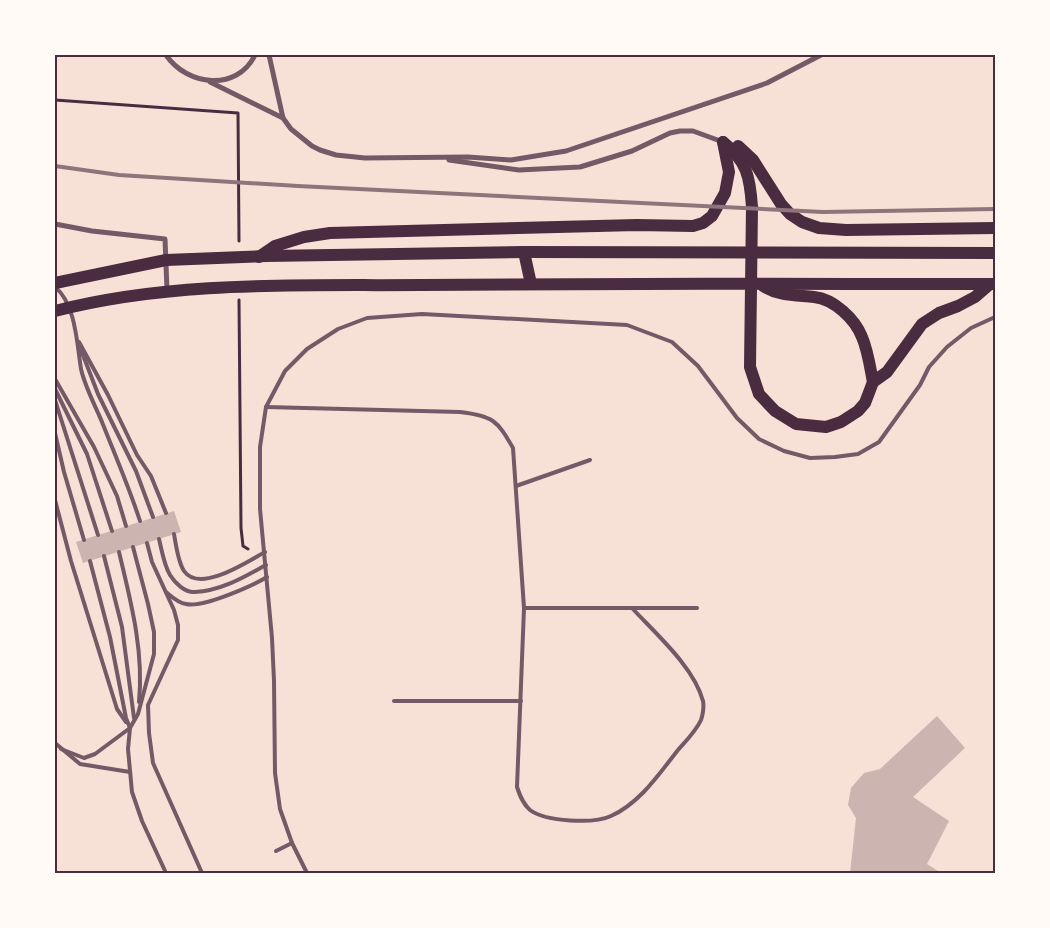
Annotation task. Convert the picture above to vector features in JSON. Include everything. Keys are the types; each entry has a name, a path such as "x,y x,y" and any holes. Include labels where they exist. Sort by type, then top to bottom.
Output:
{"main road":[{"path":"259,256 275,246 304,237 330,232 637,225 693,226 703,223 712,216 726,193 729,172 723,142"},
{"path":"723,142 738,146 753,160 781,204 790,214 802,222 819,228 846,230 995,228"},
{"path":"723,142 742,160 748,172 751,188 750,368 759,394 775,411 796,424 826,427 841,422 858,411 864,403 873,382 887,372 922,324 975,297 992,284"},
{"path":"55,283 166,260 259,256 524,252 995,253"},
{"path":"524,252 531,284"},
{"path":"55,311 166,291 221,287 531,284 992,284"},
{"path":"760,284 770,291 785,295 817,297 844,313 853,322 862,337 869,358 873,382"}],"street":[{"path":"208,81 225,79 241,72 255,55"},
{"path":"269,55 283,118 291,129 320,150 336,155 365,158 428,156 511,160 566,151 767,83 821,55"},
{"path":"165,56 178,69 192,78 208,81 283,118"},
{"path":"428,156 519,170 571,168 580,167 632,150 670,133 680,131 693,131 723,142"},
{"path":"55,224 92,231 165,239 166,291"}],"lane":[{"path":"55,287 61,292 69,307 84,377 127,481 140,521"},
{"path":"307,873 292,843 280,809 275,773 274,680 260,509 260,447 266,407 285,371 307,349 338,329 367,318 422,314 627,325 672,342 698,366 737,418 759,439 784,450 810,458 835,457 858,454 879,442 920,385 929,367 948,347 971,328 995,317"},
{"path":"77,339 108,395 137,455 151,476 166,513"},
{"path":"77,339 98,394 136,471 153,517"},
{"path":"55,379 94,447 117,496 126,526"},
{"path":"55,388 87,454 112,530"},
{"path":"55,400 98,535"},
{"path":"266,407 460,412 483,415 501,427 513,448 516,486 524,608 518,787 521,800 530,810 550,818 593,821 610,817 628,806 648,787 701,720 703,703 697,685 682,663 632,608"},
{"path":"55,433 64,472 84,540"},
{"path":"516,486 590,460"},
{"path":"55,500 71,562 117,709 130,728"},
{"path":"174,534 184,571 191,578 198,580 227,573 265,552"},
{"path":"159,539 170,576 179,586 193,593 219,588 266,565"},
{"path":"147,543 152,562 174,610 178,625 178,640 148,705 153,763 202,873"},
{"path":"61,749 84,758 95,754 130,728 138,714 154,654 154,632 133,547"},
{"path":"119,552 138,639 141,681 138,714"},
{"path":"104,556 122,627 134,719"},
{"path":"90,561 110,637 126,718 130,728 132,792 139,814 166,873"},
{"path":"165,591 174,600 187,605 199,604 243,589 267,577"},
{"path":"524,608 697,608"},
{"path":"394,701 520,701"},
{"path":"55,743 80,764 130,772"},
{"path":"276,851 292,843"}],"path":[{"path":"241,528 243,546 249,550 264,545"}],"building":[{"path":"174,511 181,532 83,563 76,542"},
{"path":"937,716 965,748 913,797 949,821 927,864 941,873 850,873 856,818 848,805 851,788 864,773 880,769"}],"railway":[{"path":"55,166 119,175 298,186 823,212 995,209"}]}
